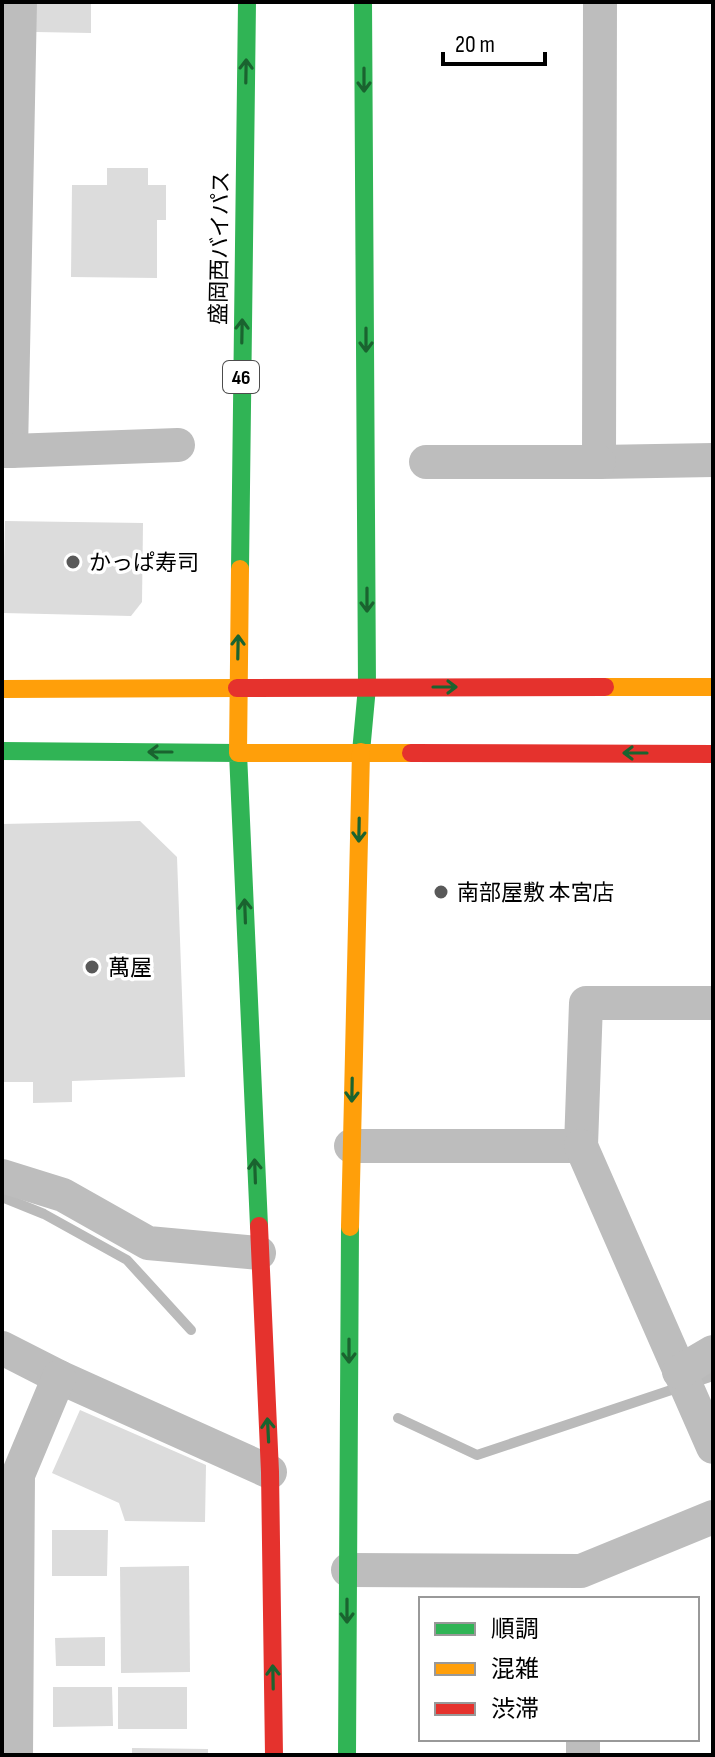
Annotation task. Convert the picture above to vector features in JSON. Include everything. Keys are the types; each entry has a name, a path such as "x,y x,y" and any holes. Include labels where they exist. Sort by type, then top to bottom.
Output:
{"main road":[{"name":"盛岡西バイパス","path":"247,2 238,753 270,1472 274,1755"},
{"path":"347,1755 351,1146 361,752 367,687 363,2"},
{"path":"2,689 713,687"},
{"path":"2,751 713,754"}],"street":[{"path":"20,2 9,245 7,451 178,445"},
{"path":"599,462 600,2"},
{"path":"426,462 713,460"},
{"path":"713,1003 586,1003 581,1146 713,1447"},
{"path":"351,1146 581,1146"},
{"path":"2,1176 63,1195 148,1243 259,1253"},
{"path":"2,1348 270,1472"},
{"path":"679,1372 713,1352"},
{"path":"16,1755 18,1475 59,1377"},
{"path":"348,1570 581,1585 713,1517"}],"building":[{"path":"36,2 91,2 91,33 36,32"},
{"path":"107,168 148,168 148,185 166,185 166,220 157,220 157,278 71,277 72,185 107,185"},
{"name":"かっぱ寿司","path":"5,521 143,523 142,602 131,616 3,613"},
{"name":"萬屋","path":"140,821 177,857 185,1077 72,1081 72,1102 33,1103 33,1082 2,1082 2,824"},
{"path":"80,1410 206,1465 205,1522 125,1521 119,1503 52,1473"},
{"path":"52,1530 108,1530 107,1576 52,1576"},
{"path":"189,1566 190,1672 121,1673 120,1567"},
{"path":"105,1637 105,1666 56,1666 55,1638"},
{"path":"53,1687 112,1687 113,1726 53,1727"},
{"path":"118,1687 187,1687 187,1729 118,1729"},
{"path":"132,1748 208,1749 208,1755 132,1755"}],"waterway":[{"path":"2,1197 44,1214 127,1260 191,1330"},
{"path":"398,1418 477,1455 713,1376"}],"traffic: fast":[{"path":"240,569 247,2"},
{"path":"361,752 367,687 363,2"},
{"path":"2,751 238,753 259,1226"},
{"path":"347,1755 350,1227"}],"traffic: slow":[{"path":"240,569 238,753 411,753"},
{"path":"605,687 713,687"},
{"path":"2,689 237,688"},
{"path":"350,1227 361,752"}],"traffic: jam":[{"path":"237,688 605,687"},
{"path":"411,753 713,754"},
{"path":"259,1226 270,1472 274,1755"}],"place":[{"name":"かっぱ寿司","path":"73,562"},
{"name":"南部屋敷 本宮店","path":"441,892"},
{"name":"萬屋","path":"92,967"}]}
